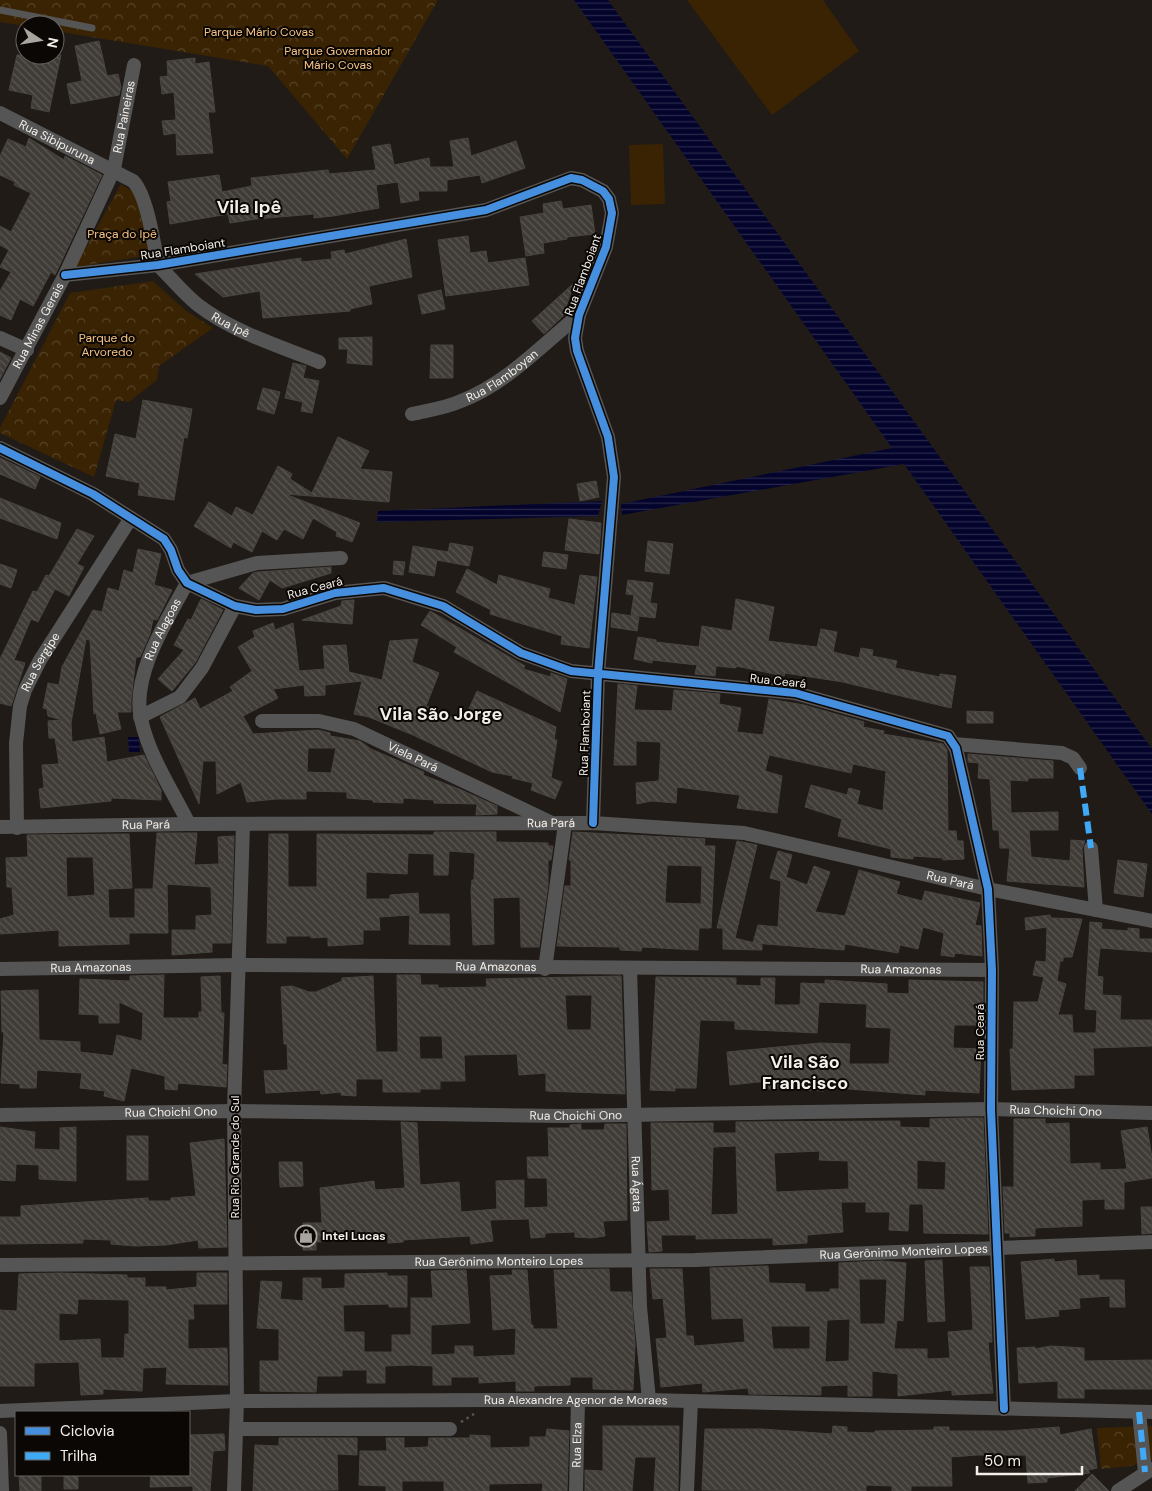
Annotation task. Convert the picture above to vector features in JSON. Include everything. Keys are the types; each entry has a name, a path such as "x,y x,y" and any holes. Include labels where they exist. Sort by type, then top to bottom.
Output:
{"street":[{"name":"Rua Paineiras","path":"114,169 134,66"},
{"name":"Rua Sibipuruna","path":"0,114 130,178 139,188 152,234 158,265"},
{"name":"Rua Minas Gerais","path":"0,398 66,275 114,169"},
{"name":"Rua Flamboiant","path":"66,275 158,265 486,210 571,178 593,184 603,192 609,199 612,213 606,247 579,315 575,338 577,351 608,437 614,477 598,674 593,823"},
{"name":"Rua Ipê","path":"158,265 197,304 213,315 246,332 319,362"},
{"name":"Rua Flamboyan","path":"412,414 460,402 478,394 497,382 579,315"},
{"path":"0,338 27,350"},
{"path":"0,448 93,494 164,539 171,550 178,570 187,583 257,563 341,558"},
{"name":"Rua Sergipe","path":"18,828 16,743 20,706 25,690 40,660 132,518"},
{"name":"Rua Ceará","path":"187,583 236,606 256,610 283,609 335,592 384,588 443,606 501,642 530,656 571,670 812,696 942,733 954,744 988,889 992,970 991,1109 1004,1409"},
{"name":"Rua Alagoas","path":"187,583 144,672 140,717 149,746 189,824"},
{"path":"140,717 180,697 202,668 236,606"},
{"name":"Viela Pará","path":"262,720 319,721 354,730 560,824"},
{"path":"954,744 1062,753 1073,758 1080,768"},
{"name":"Rua Pará","path":"0,828 189,824 593,823 744,833 769,837 988,889 1152,921"},
{"name":"Rua Rio Grande do Sul","path":"234,1491 236,1401 234,1112 243,824"},
{"path":"545,969 560,824"},
{"path":"1091,848 1096,910"},
{"name":"Rua Amazonas","path":"0,969 240,965 545,969 992,970"},
{"name":"Rua Ágata","path":"630,968 640,1307 649,1400"},
{"name":"Rua Choichi Ono","path":"0,1115 234,1112 633,1115 991,1109 1152,1113"},
{"name":"Rua Gerônimo Monteiro Lopes","path":"0,1265 235,1262 638,1261 1152,1242"},
{"name":"Rua Elza","path":"576,1491 578,1400"},
{"name":"Rua Alexandre Agenor de Moraes","path":"0,1411 236,1401 649,1400 1146,1412"},
{"path":"687,1491 691,1401"},
{"path":"1118,1491 1149,1470 1146,1412"},
{"path":"236,1429 450,1429"},
{"path":"0,1433 2,1491"}],"lane":[{"path":"0,10 92,28"}],"green space":[{"name":"Parque Governador Mário Covas","path":"0,0 438,0 347,159 268,66 65,33 65,15 15,15 15,24 0,22"},
{"path":"687,0 823,0 859,51 772,115"},
{"path":"663,144 665,204 631,205 629,145"},
{"name":"Praça do Ipê","path":"121,184 138,195 150,249 144,256 75,267"},
{"name":"Parque do Arvoredo","path":"153,281 185,310 213,328 159,366 157,380 129,402 116,400 94,477 0,433 0,428 70,293"},
{"path":"1152,1426 1152,1460 1131,1466 1101,1469 1097,1428"}],"water":[{"path":"574,0 608,0 1152,749 1152,814 904,464 622,515 621,504 892,448"},
{"path":"602,501 598,516 377,522 378,511"},
{"path":"128,737 139,737 140,752 129,752"}],"building":[{"path":"99,41 107,76 118,74 121,87 119,95 71,104 67,84 82,81 75,46"},
{"path":"195,58 195,64 209,62 215,112 208,112 213,153 177,155 176,133 164,135 162,121 176,120 174,92 162,94 160,77 168,76 167,61"},
{"path":"15,64 59,65 49,112 31,108 33,95 9,90"},
{"path":"29,138 64,160 65,156 102,175 55,275 51,272 33,306 20,299 11,320 0,315 0,291 11,272 0,267 9,250 0,245 0,226 11,232 31,193 14,185 15,182 0,175 0,156 8,139 26,147"},
{"path":"468,138 471,156 516,141 525,168 482,183 480,175 447,180 447,191 418,191 419,200 401,203 398,182 376,185 379,208 333,216 314,218 314,214 230,223 228,214 170,224 167,202 171,201 168,182 219,175 222,192 252,186 251,178 328,170 329,174 376,170 372,147 390,144 394,165 429,158 430,167 454,167 450,141"},
{"path":"561,201 563,209 591,205 595,234 567,237 567,239 543,243 544,253 526,256 520,217 544,213 543,204"},
{"path":"468,236 470,253 486,251 488,263 525,258 529,285 446,296 438,240"},
{"path":"406,239 412,277 369,286 372,304 350,309 350,311 263,318 260,291 223,297 195,274 301,258 301,262 332,259 331,252 344,250 345,254"},
{"path":"574,283 563,316 544,334 532,321"},
{"path":"441,290 445,309 422,314 418,295"},
{"path":"372,337 372,365 347,363 348,349 339,349 339,338"},
{"path":"431,345 453,345 453,378 430,378"},
{"path":"0,352 11,358 0,379"},
{"path":"293,363 306,366 303,378 319,381 312,413 301,411 303,402 285,398"},
{"path":"263,388 280,392 274,414 257,409"},
{"path":"143,400 192,409 187,438 184,437 174,500 138,495 140,483 106,476 115,434 136,439"},
{"path":"338,437 369,451 360,469 392,472 389,502 285,494 360,523 352,542 336,536 337,532 313,518 303,539 284,529 277,540 262,531 252,552 233,542 231,548 194,526 209,502 232,516 236,507 253,515 278,466 292,474 290,479 312,493"},
{"path":"0,458 40,477 35,489 0,474"},
{"path":"596,481 599,497 580,501 577,484"},
{"path":"0,498 61,523 57,539 0,518"},
{"path":"569,519 601,523 599,554 565,550"},
{"path":"77,529 94,536 77,564 84,567 69,596 55,589 38,622 31,619 14,660 25,663 11,706 0,703 0,659 33,591 37,592 46,575 49,576"},
{"path":"648,541 673,544 669,574 645,571"},
{"path":"450,543 473,547 469,566 437,560 434,576 409,572 413,546 448,552"},
{"path":"138,549 161,554 154,585 172,590 157,620 153,619 150,634 140,657 136,657 131,712 117,712 121,729 100,734 96,713 94,714 90,640 86,639 71,723 72,742 104,737 107,762 144,755 161,790 161,800 111,798 111,801 41,808 39,789 44,788 42,765 59,764 55,738 49,738 48,721 62,720 48,716 47,709 43,708 48,683 59,685 62,667 93,610 102,612 108,588 119,591 124,570 133,573"},
{"path":"544,552 568,555 566,569 542,566"},
{"path":"394,561 405,562 403,575 393,574"},
{"path":"0,564 17,570 11,588 0,584"},
{"path":"331,567 331,573 282,588 270,580 259,600 239,588 253,573"},
{"path":"467,569 497,585 499,575 550,589 548,598 575,605 580,575 597,577 589,648 561,644 562,636 490,614 491,610 456,592"},
{"path":"628,580 653,583 650,603 657,604 655,618 631,615 634,595 626,594"},
{"path":"201,599 223,610 195,663 172,691 158,679 184,650 174,645 188,619 191,620"},
{"path":"736,599 774,607 768,641 817,647 821,629 837,632 833,652 859,658 861,648 873,650 872,656 897,661 895,668 940,677 940,674 956,676 951,708 843,682 785,673 784,676 736,666 736,668 716,666 715,676 695,674 697,665 652,660 652,663 634,659 638,637 656,640 656,642 699,647 702,626 732,631"},
{"path":"354,600 352,624 302,620 341,606 342,601"},
{"path":"430,611 525,666 523,669 551,677 551,673 567,679 560,712 454,652 457,647 421,625"},
{"path":"612,613 639,617 637,631 611,627"},
{"path":"273,623 275,630 293,623 299,671 325,669 323,646 346,645 349,672 382,680 390,641 418,639 412,662 439,673 426,706 463,722 477,691 556,727 554,740 557,740 551,778 562,782 555,799 531,790 533,783 512,778 513,776 492,772 413,735 369,717 354,714 362,681 325,685 325,695 305,696 304,685 273,689 278,698 243,716 253,734 318,730 330,733 330,736 360,741 371,749 424,772 423,775 497,806 497,814 476,815 477,804 434,803 434,800 403,798 403,803 373,802 373,800 347,798 347,792 306,791 306,799 276,799 247,802 241,782 217,794 216,761 203,761 199,804 160,717 195,698 200,709 233,691 230,687 252,671 238,647 255,637 253,631","holes":["308,748 336,748 331,773 307,772"]},
{"path":"618,684 637,686 634,710 672,711 674,690 720,694 719,704 741,708 737,732 763,735 769,699 804,705 864,722 863,727 884,731 883,734 943,744 947,750 948,831 956,831 957,841 963,841 964,859 943,860 943,858 913,856 913,859 891,857 891,849 838,836 842,819 805,807 811,785 847,795 849,788 860,791 857,804 883,811 886,771 853,764 851,773 769,755 765,771 782,776 777,813 737,808 740,795 677,787 676,803 651,801 637,804 636,783 659,781 661,745 660,742 636,741 636,765 614,765"},
{"path":"967,711 993,712 993,723 967,723"},
{"path":"968,754 1053,761 1053,778 1028,778 1028,781 1010,780 1011,813 1058,812 1058,830 1029,830 1031,857 1070,861 1071,840 1085,841 1082,849 1084,887 1007,881 1010,848 1000,848 999,830 993,830 990,779 978,778 979,763 968,762"},
{"path":"434,832 496,832 496,842 548,843 548,846 553,846 551,860 548,860 548,886 539,947 521,947 520,897 493,898 494,944 473,945 471,890 472,880 474,880 475,853 449,851 448,875 434,875 434,854 408,853 407,874 366,872 366,899 390,899 390,895 418,893 419,914 449,914 450,945 409,944 410,915 379,917 380,930 363,930 363,944 328,946 328,937 311,938 311,936 286,936 286,943 267,943 269,834 288,834 288,887 317,887 317,834 434,835"},
{"path":"573,832 705,839 704,846 715,846 711,928 699,928 698,950 642,947 641,951 620,950 620,947 557,946 565,886 571,886 571,860 569,860","holes":["667,865 702,866 701,904 665,903"]},
{"path":"157,833 197,833 194,865 219,864 218,837 234,836 231,943 212,943 212,952 172,955 172,930 196,930 196,916 212,915 211,887 167,884 168,933 129,933 129,944 59,946 59,930 0,934 0,919 14,915 12,887 7,887 6,858 28,857 27,835 129,834 132,888 108,889 109,918 135,918 135,889 153,889","holes":["66,857 93,857 95,895 67,897"]},
{"path":"737,841 757,845 735,938 762,945 762,950 723,949 723,928 717,928"},
{"path":"778,851 792,855 786,877 807,885 814,866 830,872 815,912 845,916 859,870 900,882 896,894 922,901 925,891 980,903 975,925 981,926 982,956 955,953 954,957 941,955 944,933 923,927 918,949 900,945 898,953 845,944 844,950 753,943 758,925 778,927 781,881 770,878"},
{"path":"1118,860 1147,864 1143,897 1114,893"},
{"path":"1050,915 1051,918 1082,919 1072,957 1063,957 1063,961 1060,961 1057,981 1066,984 1058,1015 1072,1015 1073,1033 1096,1033 1097,1010 1085,1009 1090,922 1102,923 1101,929 1128,931 1128,928 1139,929 1139,939 1152,939 1152,952 1100,948 1097,976 1103,977 1102,995 1121,996 1120,1020 1152,1020 1152,1046 1093,1048 1094,1075 1074,1075 1074,1088 1012,1090 1010,1049 1013,1049 1014,1002 1038,1002 1044,977 1033,975 1036,961 1046,962 1047,927 1026,930 1025,918"},
{"path":"164,975 163,1018 199,1018 199,1012 202,1012 201,977 220,976 221,1013 224,1013 222,1064 227,1065 226,1087 178,1083 177,1090 165,1089 165,1076 131,1068 124,1101 104,1096 105,1091 80,1088 82,1073 37,1070 36,1088 20,1088 20,1084 1,1083 4,1032 2,1032 1,991 38,990 39,1040 80,1042 80,1052 113,1056 117,1035 142,1041 143,1013 119,1002 119,1023 99,1023 99,1015 79,1014 80,979 130,981 130,976"},
{"path":"397,975 420,975 421,985 438,985 438,988 487,987 486,979 621,976 625,1094 546,1091 546,1073 519,1075 517,1054 464,1055 465,1081 440,1081 440,1089 420,1089 420,1092 383,1092 383,1079 356,1079 356,1096 341,1095 341,1092 321,1094 320,1090 266,1093 264,1071 288,1070 287,1044 284,1044 281,987 292,986 309,992 316,992 342,981 342,978 373,976 376,1052 398,1052","holes":["565,995 592,995 591,1030 567,1030","419,1036 442,1036 443,1059 420,1059"]},
{"path":"656,977 736,978 736,985 761,986 761,978 775,978 774,1005 800,1005 801,983 825,984 825,980 887,984 887,993 909,994 909,980 983,982 983,1025 954,1025 953,1048 981,1049 979,1093 925,1090 925,1095 824,1087 824,1091 805,1090 805,1080 779,1079 780,1088 769,1089 768,1081 730,1085 727,1052 820,1043 850,1044 849,1064 889,1064 891,1028 866,1027 867,1004 819,1002 817,1033 735,1029 735,1021 700,1020 696,1088 675,1088 675,1091 650,1090"},
{"path":"983,1118 988,1234 924,1233 923,1204 909,1204 908,1231 889,1230 890,1212 866,1212 866,1202 841,1202 843,1232 807,1235 807,1243 773,1245 773,1238 696,1239 696,1235 661,1235 662,1251 649,1252 647,1222 670,1221 669,1189 652,1190 651,1123 713,1123 713,1133 736,1133 736,1122 900,1121 900,1127 930,1128 930,1119","holes":["736,1146 738,1214 711,1215 713,1147","820,1151 819,1160 848,1161 849,1189 776,1192 774,1153","917,1160 946,1162 945,1190 917,1189"]},
{"path":"1014,1119 1045,1119 1045,1124 1069,1123 1070,1164 1100,1163 1100,1170 1127,1169 1121,1131 1147,1127 1152,1158 1152,1178 1124,1182 1124,1209 1105,1209 1105,1199 1082,1200 1082,1226 1035,1228 1035,1236 1010,1237 1010,1233 1005,1233 1003,1187 1014,1187"},
{"path":"401,1122 417,1123 420,1185 459,1182 461,1212 497,1209 496,1181 524,1180 524,1208 548,1207 547,1178 528,1178 527,1157 549,1157 548,1128 570,1128 570,1125 581,1124 581,1130 604,1130 605,1124 626,1124 627,1220 603,1221 605,1236 591,1238 575,1237 575,1232 545,1233 545,1237 531,1238 529,1219 490,1220 493,1241 471,1244 470,1236 403,1240 403,1242 388,1243 388,1233 338,1238 338,1241 316,1242 316,1250 303,1250 303,1223 322,1223 320,1188 374,1181 375,1190 405,1188"},
{"path":"0,1127 35,1132 34,1149 60,1150 60,1128 76,1127 76,1181 39,1179 39,1165 16,1164 15,1181 0,1180"},
{"path":"127,1136 148,1136 148,1180 127,1180"},
{"path":"224,1139 227,1247 199,1248 198,1240 166,1245 135,1246 111,1244 111,1240 83,1239 83,1243 0,1244 0,1217 21,1217 21,1206 148,1198 148,1201 171,1201 171,1198 196,1196 190,1143"},
{"path":"279,1162 302,1162 303,1186 280,1187"},
{"path":"1141,1207 1152,1207 1152,1233 1142,1234"},
{"path":"1054,1259 1054,1262 1076,1260 1077,1276 1099,1275 1099,1280 1124,1280 1125,1307 1110,1307 1110,1296 1079,1298 1080,1308 1058,1310 1059,1316 1026,1319 1021,1262"},
{"path":"942,1260 945,1321 928,1322 925,1261"},
{"path":"882,1261 906,1263 903,1321 897,1320 894,1349 927,1349 927,1359 950,1358 948,1332 973,1330 970,1267 989,1267 992,1342 988,1342 993,1393 952,1395 952,1390 898,1396 898,1374 872,1371 872,1396 848,1396 848,1385 821,1386 821,1395 749,1394 748,1388 703,1392 702,1383 661,1387 656,1339 667,1338 663,1298 653,1299 650,1269 682,1269 686,1336 693,1336 694,1346 745,1342 743,1318 712,1319 710,1268 768,1266 769,1283 805,1284 805,1292 830,1292 830,1289 839,1289 839,1263","holes":["859,1279 887,1279 885,1324 860,1324","850,1319 849,1361 825,1362 827,1320","771,1326 810,1326 810,1349 773,1349"]},
{"path":"609,1269 610,1292 631,1292 635,1344 633,1390 593,1389 593,1377 570,1377 570,1385 534,1386 534,1391 516,1391 516,1381 479,1383 479,1377 451,1377 451,1385 433,1385 433,1366 410,1365 385,1366 385,1383 367,1383 367,1370 342,1370 342,1376 317,1376 316,1392 260,1391 260,1361 279,1361 279,1329 257,1328 261,1281 282,1282 280,1299 303,1301 303,1278 321,1278 321,1289 345,1288 345,1274 387,1273 387,1276 407,1276 407,1307 389,1307 389,1304 343,1305 344,1332 364,1332 364,1352 392,1352 392,1335 411,1335 411,1298 433,1298 431,1271 466,1270 470,1323 431,1325 431,1355 455,1354 455,1346 473,1346 473,1357 515,1355 516,1328 493,1330 490,1276 513,1275 512,1270 527,1270 531,1325 533,1325 533,1329 558,1329 554,1270"},
{"path":"197,1273 227,1273 227,1304 193,1304 194,1319 188,1319 188,1349 227,1348 228,1385 166,1384 167,1367 143,1368 142,1391 103,1389 103,1394 81,1395 79,1362 34,1363 34,1386 0,1386 0,1310 17,1311 19,1274 127,1275 127,1278 145,1278 145,1287 166,1287 166,1290 197,1287","holes":["78,1299 129,1300 129,1334 125,1334 124,1358 101,1358 100,1339 59,1341 59,1313 77,1314"]},
{"path":"1051,1346 1084,1348 1084,1361 1152,1360 1152,1389 1084,1389 1084,1398 1058,1398 1058,1381 1019,1383 1017,1348 1035,1347 1035,1349"},
{"path":"603,1426 679,1426 678,1491 654,1491 656,1457 635,1457 632,1491 585,1491 585,1470 603,1471"},
{"path":"833,1426 847,1427 847,1432 875,1433 875,1431 934,1430 934,1427 949,1427 949,1431 1006,1431 1059,1427 1060,1435 1091,1429 1097,1468 1088,1470 1090,1473 1047,1478 1047,1482 1028,1483 1026,1455 977,1455 951,1457 952,1486 911,1486 911,1491 892,1491 892,1486 866,1485 866,1491 702,1490 705,1429 762,1429 832,1434"},
{"path":"547,1429 569,1431 567,1491 542,1491 543,1483 489,1484 489,1491 444,1491 444,1481 402,1481 402,1491 386,1491 386,1486 359,1485 360,1451 387,1451 386,1438 404,1438 404,1448 428,1447 429,1438 470,1438 470,1435 490,1436 490,1448 530,1447 530,1437 546,1437"},
{"path":"224,1434 225,1450 213,1451 210,1491 193,1491 193,1486 150,1487 151,1476 190,1476 190,1435"},
{"path":"279,1438 357,1438 357,1455 337,1454 338,1490 253,1491 255,1445 279,1446"},
{"path":"1092,1474 1109,1491 1075,1491"},
{"path":"19,1476 41,1476 41,1491 20,1491"},
{"path":"64,1476 78,1476 78,1489 64,1489"}],"marked path":[{"path":"1080,768 1091,848"},
{"path":"1139,1412 1145,1472"}],"cycle path":[{"path":"65,275 158,265 486,210 571,178 582,180 603,191 609,199 612,213 606,247 579,315 575,338 577,351 608,437 614,477 598,674 593,823"},
{"path":"0,448 93,494 164,539 171,550 178,570 187,583 235,606 256,610 283,609 335,593 384,588 443,606 521,653 571,671 795,693 948,736 956,748 988,889 992,970 991,1109 1004,1409"}],"place":[{"name":"Intel Lucas","path":"306,1236"}],"district":[{"name":"Vila Ipê","path":"249,207"},
{"name":"Vila São Jorge","path":"441,714"},
{"name":"Vila São Francisco","path":"805,1072"}],"park label":[{"name":"Parque Mário Covas","path":"259,32"}]}
